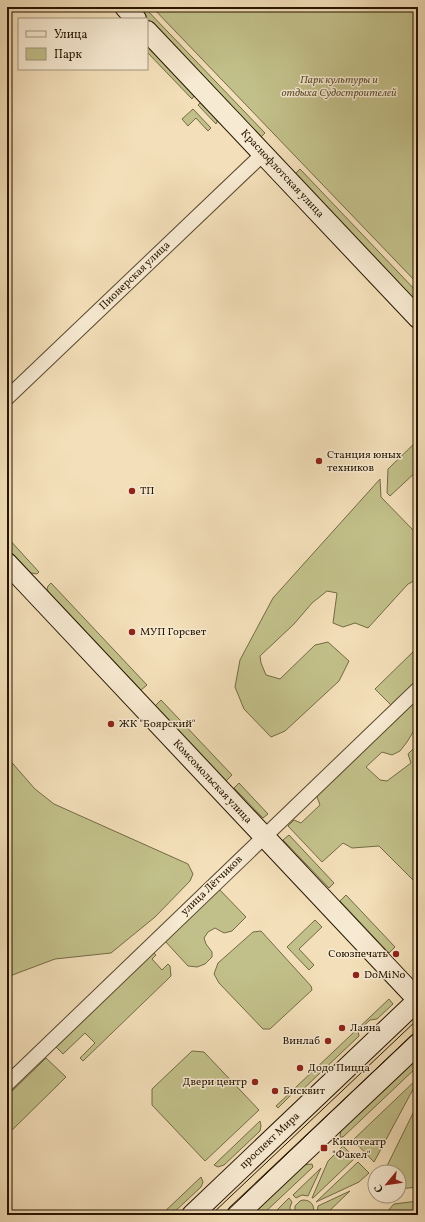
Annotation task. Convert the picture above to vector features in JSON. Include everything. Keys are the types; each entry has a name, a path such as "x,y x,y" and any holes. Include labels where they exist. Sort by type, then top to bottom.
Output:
{"street":[{"path":"125,7 135,18"},
{"name":"Краснофлотская улица","path":"148,32 418,318"},
{"name":"Пионерская улица","path":"7,398 264,154"},
{"name":"Комсомольская улица","path":"7,563 418,1000"},
{"name":"улица Лётчиков","path":"7,1084 418,689"},
{"name":"проспект Мира","path":"192,1215 418,1000"},
{"path":"237,1215 418,1044"}],"green space":[{"path":"134,7 144,7 265,133 260,138 148,22 148,18 144,18"},
{"name":"Парк культуры и отдыха Судостроителей","path":"152,7 418,7 418,284"},
{"path":"148,39 196,93 192,99 148,53"},
{"path":"202,101 220,115 216,124 198,105"},
{"path":"193,109 211,128 208,131 196,118 188,126 182,119"},
{"path":"300,169 418,293 418,303 295,174"},
{"path":"418,440 418,470 390,496 387,493 388,469"},
{"path":"380,479 381,497 414,531 418,528 418,579 408,584 368,628 355,623 343,627 333,623 337,593 327,591 312,603 294,624 260,656 266,675 280,679 315,645 328,642 349,661 339,681 285,731 271,737 244,709 235,687 240,660 273,598"},
{"path":"7,537 39,572 37,574 31,573 7,548"},
{"path":"51,583 147,685 141,690 49,593 47,589"},
{"path":"418,647 418,679 391,705 375,689"},
{"path":"418,699 418,724 407,742 400,751 392,755 382,752 366,767 380,780 387,781 411,763 408,754 418,744 418,880 413,880 379,846 352,848 343,843 322,862 288,826 294,820 301,823 320,805 316,794"},
{"path":"161,700 232,775 226,781 155,706"},
{"path":"7,757 35,789 54,804 188,864 193,874 190,881 155,917 111,953 55,959 7,977"},
{"path":"239,783 268,814 263,818 234,788"},
{"path":"289,835 334,883 329,888 283,840"},
{"path":"218,888 246,917 232,931 224,933 215,928 208,932 204,938 206,944 212,952 212,957 205,964 197,967 188,966 164,940"},
{"path":"346,895 395,947 389,953 340,901"},
{"path":"315,920 322,927 299,949 314,965 309,970 287,947"},
{"path":"261,931 311,986 312,990 270,1029 263,1029 219,983 214,974 218,963 253,932"},
{"path":"152,951 156,955 152,959 162,970 168,964 170,966 171,976 83,1061 80,1058 95,1043 85,1033 63,1054 54,1045"},
{"path":"389,999 393,1004 377,1019 370,1020 358,1031 359,1036 298,1094 295,1091 278,1108 276,1106"},
{"path":"192,1051 204,1052 259,1110 205,1161 152,1105 152,1089"},
{"path":"418,1054 418,1066 343,1137 340,1137 341,1127"},
{"path":"46,1058 66,1077 7,1135 7,1096"},
{"path":"418,1078 418,1080 374,1162 353,1140"},
{"path":"418,1103 418,1187 407,1188 407,1164 388,1164"},
{"path":"260,1121 260,1131 224,1165 218,1167 214,1165"},
{"path":"343,1146 355,1158 312,1198 328,1161"},
{"path":"358,1162 367,1171 367,1175 359,1182 316,1202"},
{"path":"312,1164 313,1167 262,1215 250,1215 303,1165"},
{"path":"321,1168 308,1196 302,1195 296,1198 293,1195"},
{"path":"201,1177 203,1182 201,1187 171,1215 161,1215"},
{"path":"350,1191 325,1215 317,1215 318,1206"},
{"path":"289,1198 292,1202 290,1213 286,1215 272,1215"},
{"path":"303,1200 309,1201 312,1204 314,1209 312,1215 296,1215 295,1206"},
{"path":"418,1201 418,1215 387,1215 386,1213 394,1204 407,1204 407,1202"}],"tram line":[{"path":"211,1215 418,1019"},
{"path":"223,1215 418,1029"}],"place":[{"name":"Станция юных техников","path":"319,461"},
{"name":"ТП","path":"132,491"},
{"name":"МУП Горсвет","path":"132,632"},
{"name":"ЖК \"Боярский\"","path":"111,724"},
{"name":"Союзпечать","path":"396,954"},
{"name":"DoMiNo","path":"356,975"},
{"name":"Лаяна","path":"342,1028"},
{"name":"Винлаб","path":"328,1041"},
{"name":"Додо Пицца","path":"300,1068"},
{"name":"Двери центр","path":"255,1082"},
{"name":"Бисквит","path":"275,1091"},
{"name":"Кинотеатр \"Факел\"","path":"324,1148"}]}
